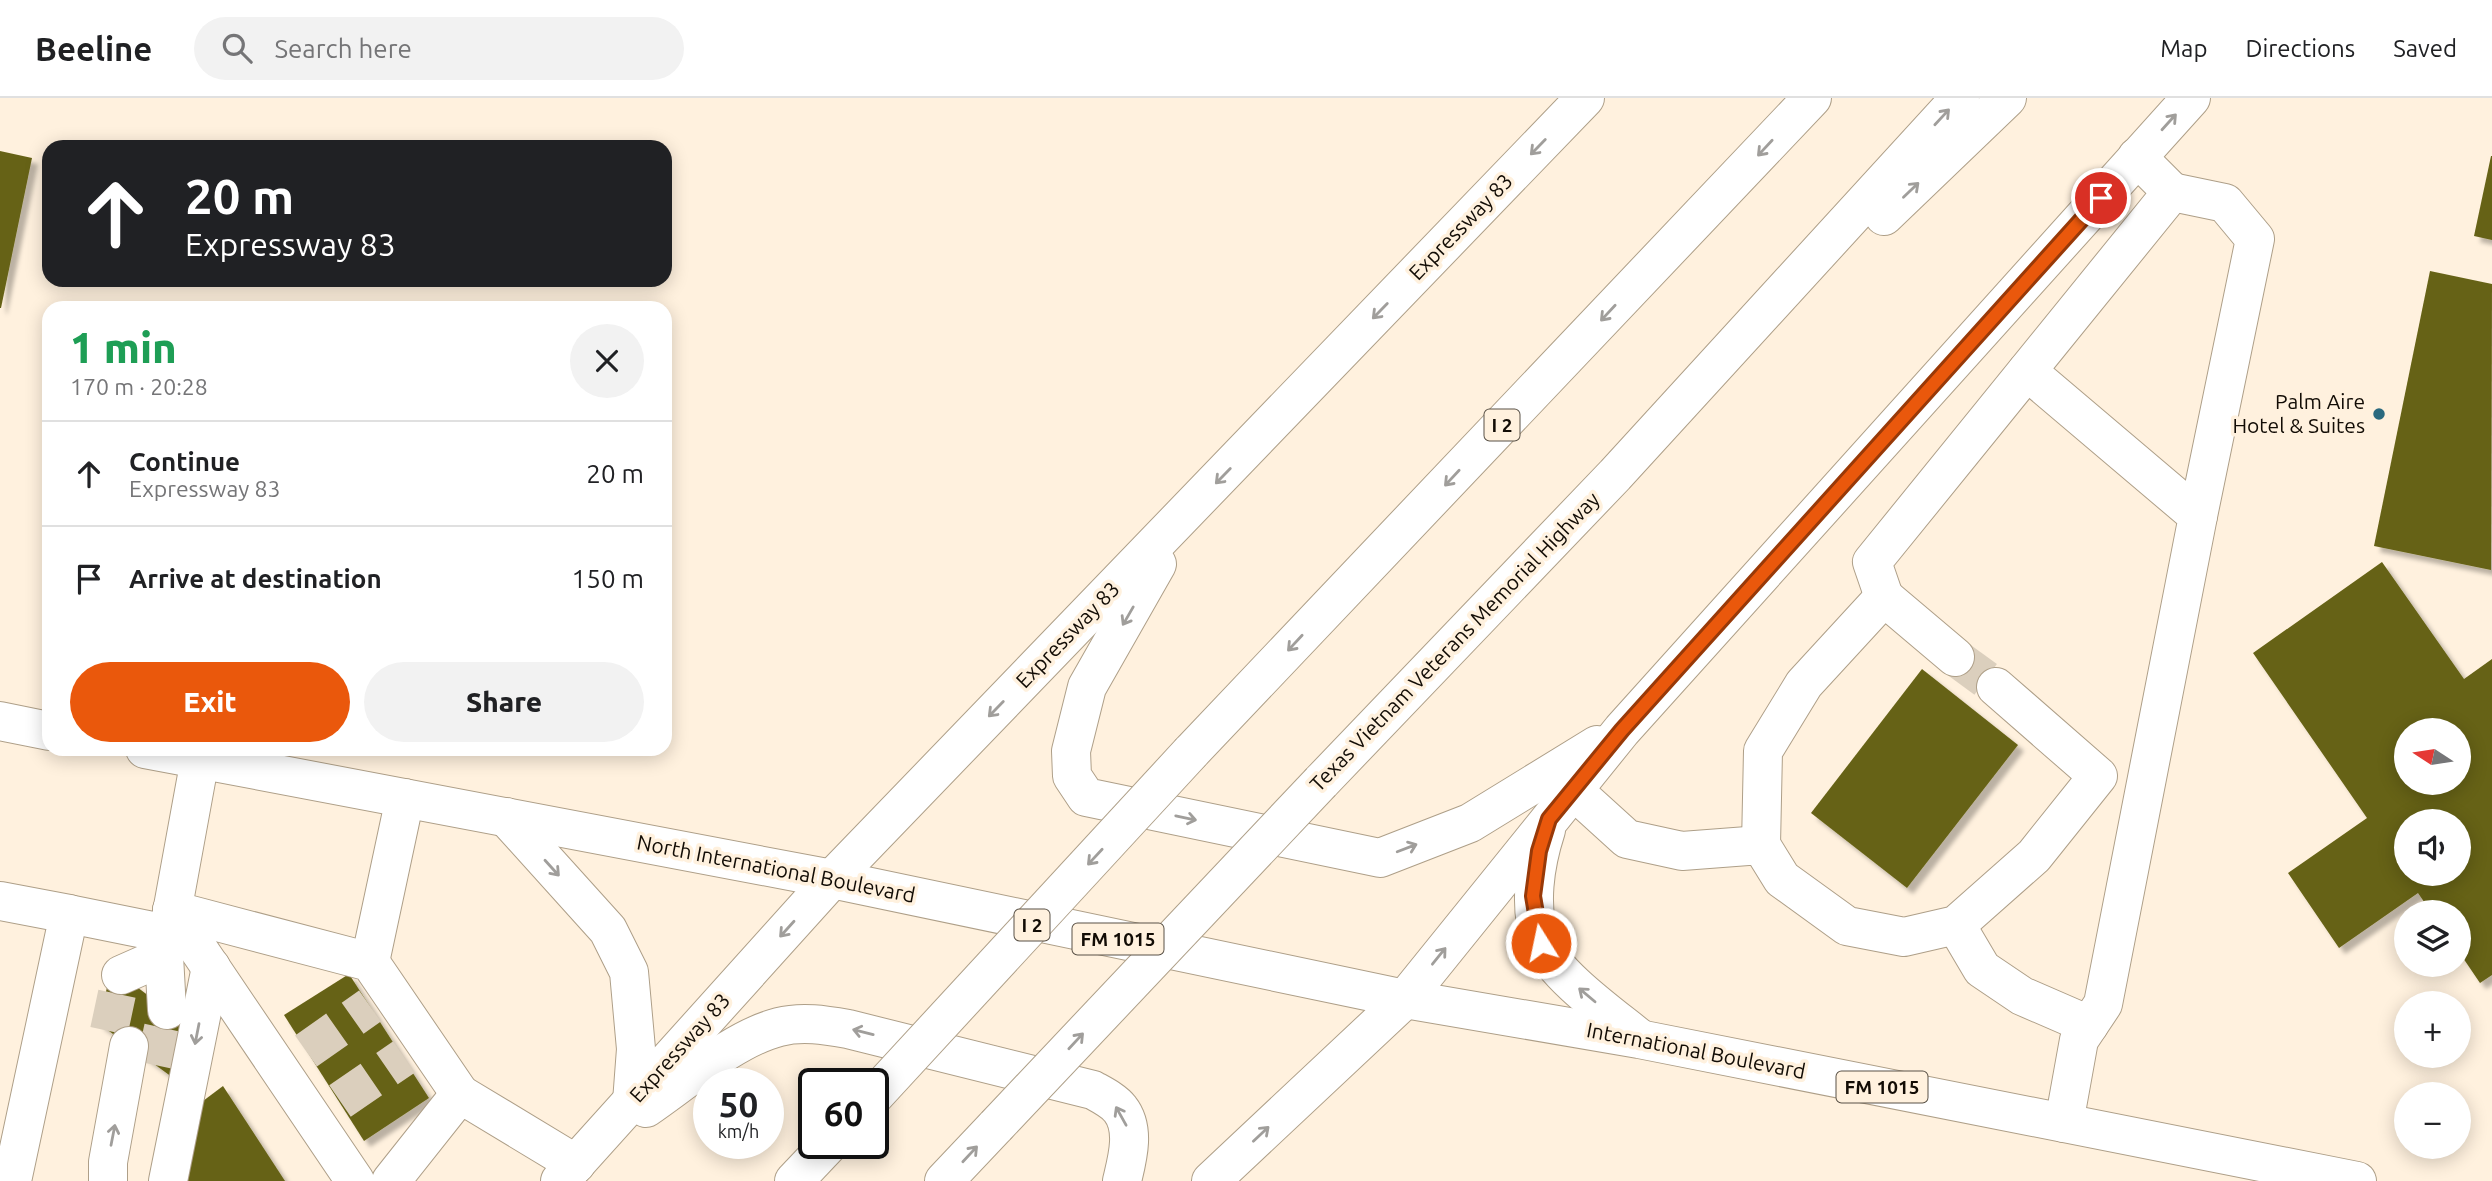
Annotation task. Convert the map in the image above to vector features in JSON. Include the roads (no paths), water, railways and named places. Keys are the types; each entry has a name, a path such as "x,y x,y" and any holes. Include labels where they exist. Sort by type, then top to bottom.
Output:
{"main road":[{"name":"Expressway 83","path":"577,1163 832,878 1585,98"},
{"name":"I 2","path":"889,1080 1191,752 1812,98"},
{"name":"Texas Vietnam Veterans Memorial Highway","path":"944,1181 1615,475 1960,98"},
{"path":"1615,475 2007,98"},
{"path":"1211,1181 1405,999 1622,730 2191,98"},
{"path":"2064,1123 2079,1040 2103,1004 2255,239 2225,203 2172,192 2137,157"},
{"path":"1955,657 1884,597 1872,562 2172,192"},
{"path":"2027,371 2198,516"},
{"path":"1186,514 1087,687 1071,751 1072,776 1086,797 1380,858 1470,823 1622,730"},
{"path":"1884,597 1804,684 1763,751 1762,845 1782,879 1847,926 1904,937 1956,925 2034,856 2098,776"},
{"path":"1996,687 2098,776 2146,785"},
{"path":"0,722 42,730"},
{"name":"North International Boulevard","path":"180,756 832,878 1405,999"},
{"path":"168,933 143,992 168,933 200,760"},
{"path":"1573,790 1627,839 1682,851 1762,845"},
{"path":"405,798 377,987 415,1050 460,1094 577,1163 744,1041 781,1026 803,1024 848,1029 1093,1090 1121,1110 1126,1121 1129,1134 1122,1181"},
{"path":"506,817 608,930 629,972 636,1049 632,1102"},
{"path":"1549,819 1539,851 1533,896 1541,943 1566,978 1639,1039"},
{"path":"0,901 168,933 377,987"},
{"path":"12,1181 69,914"},
{"path":"1956,925 1982,969 2022,996 2089,1025"},
{"path":"168,933 211,967 292,1059 326,1109 355,1181"},
{"path":"167,1181 211,967"},
{"name":"International Boulevard","path":"1405,999 1639,1039 2357,1181"},
{"path":"108,1181 108,1162 131,1047 122,1089"},
{"path":"391,1181 460,1094"},
{"path":"794,1181 815,1159"}],"tunnel":[{"path":"1955,657 1996,687"},
{"path":"109,1031 121,975"},
{"path":"306,1051 370,1006"},
{"path":"155,1065 167,1010"},
{"path":"340,1101 404,1057"}],"place":[{"name":"Palm Aire Hotel & Suites","path":"2379,414"}]}
